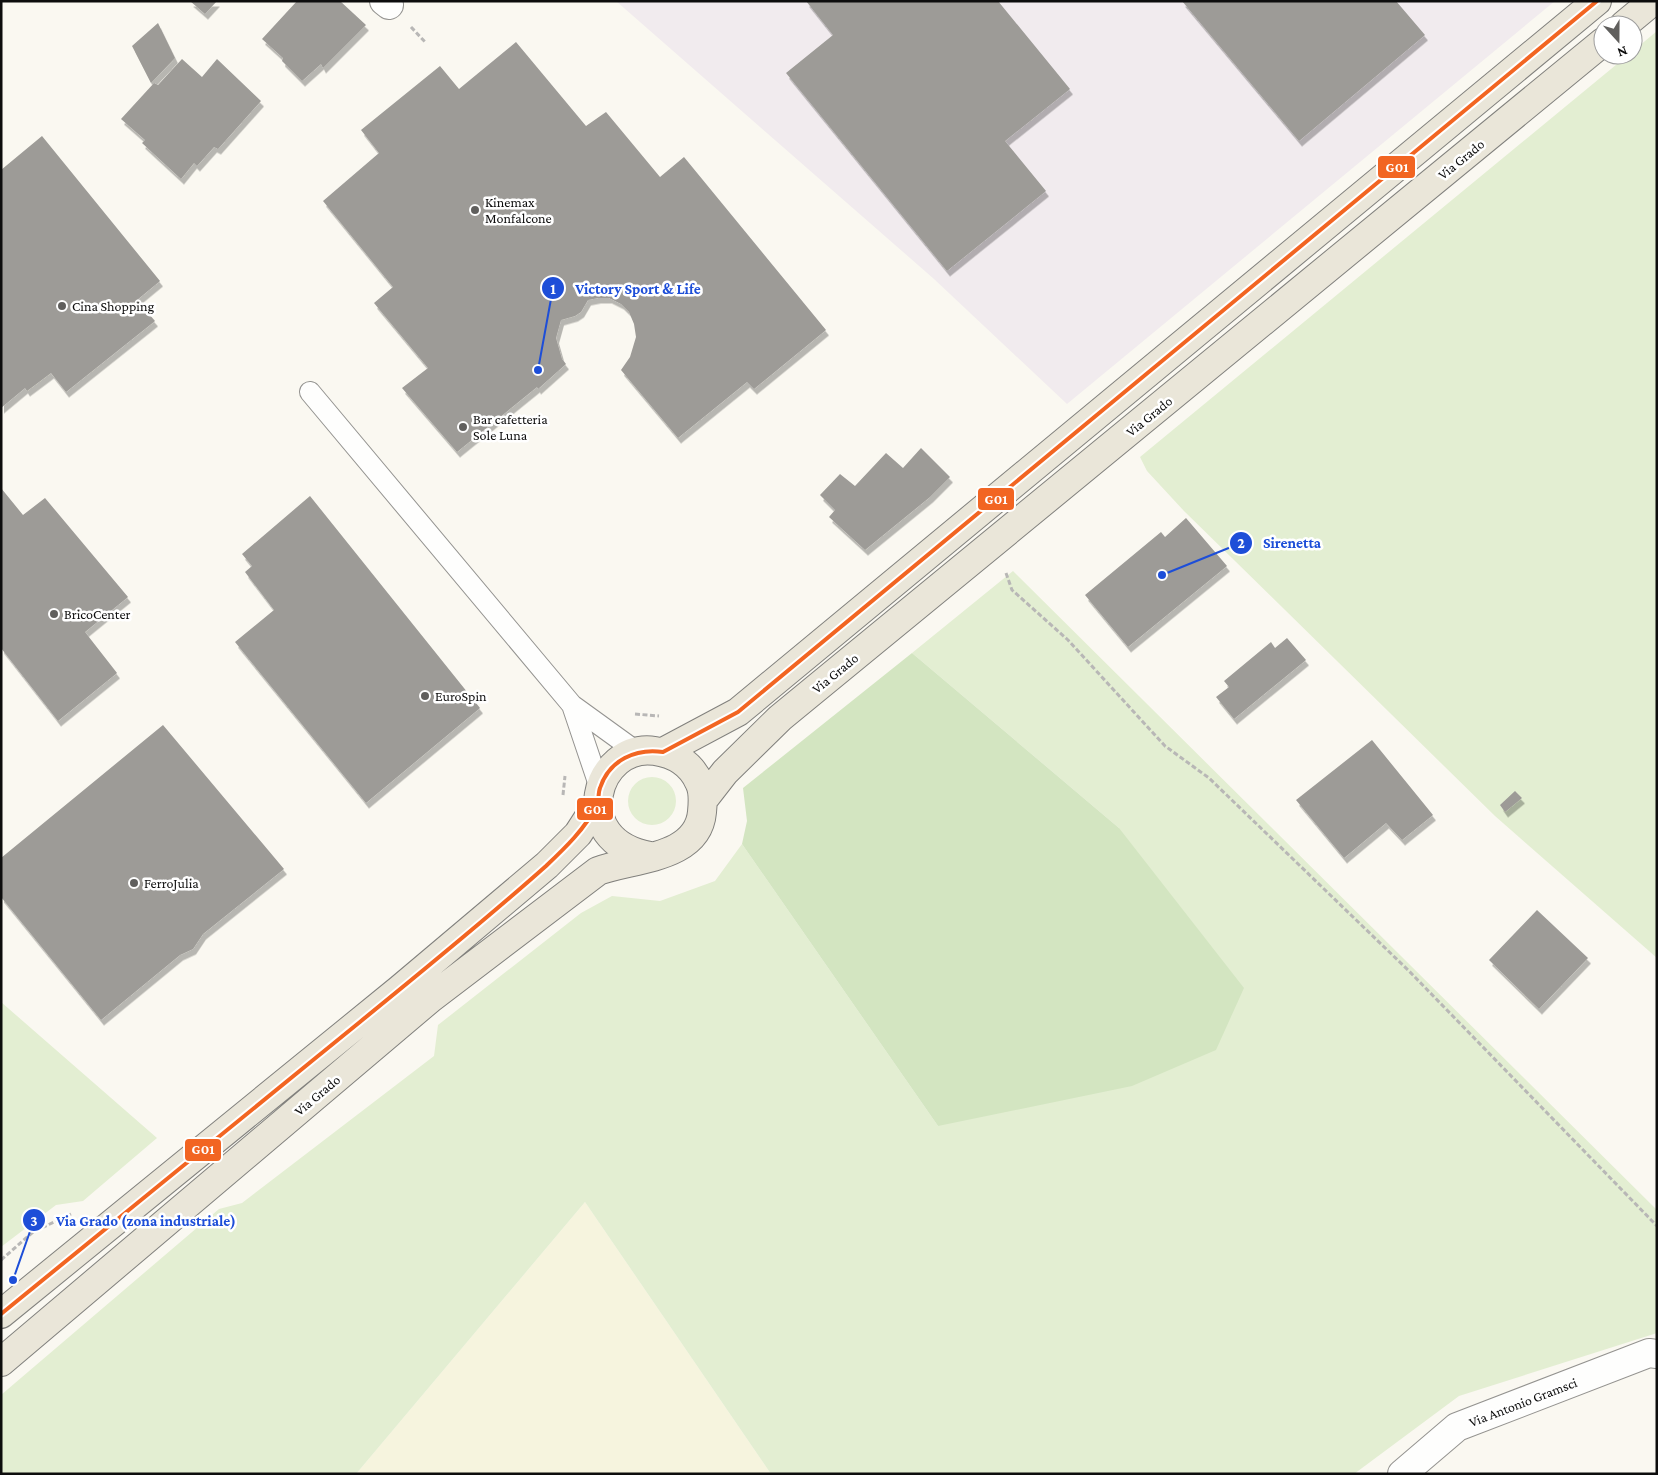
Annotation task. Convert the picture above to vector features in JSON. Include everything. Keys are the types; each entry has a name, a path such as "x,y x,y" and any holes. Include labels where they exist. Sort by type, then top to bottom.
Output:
{"main road":[{"path":"1,1314 548,866 578,834 599,796 608,772 621,759 650,752 738,712 1597,1"},
{"path":"1636,15 1653,1"},
{"name":"Via Grado","path":"1,1362 431,998 598,871 617,864 650,856 668,854 683,845 695,832 702,817 704,799 725,772 780,718 1593,50"},
{"path":"650,752 678,758 692,769 700,783 704,799"},
{"name":"Via Grado","path":"599,796 600,819 608,834 619,846 634,853 650,856"}],"street":[{"name":"Via Antonio Gramsci","path":"1402,1474 1457,1427 1649,1353 1657,1354"}],"lane":[{"path":"310,392 572,705 650,752"},
{"path":"572,705 599,796"}],"path":[{"path":"1000,538 1004,568 1012,590 1068,640 1165,746 1209,778 1409,971 1657,1226"},
{"path":"633,714 662,717"},
{"path":"563,798 566,768"},
{"path":"1,1260 34,1232 74,1213"}],"shaded area":[{"path":"616,1 1555,1 1067,404 934,279"},
{"path":"585,1202 771,1474 356,1474"}],"green space":[{"path":"1657,31 1657,958 1495,816 1184,511 1147,471 1140,457 1616,65 1643,65 1643,43"},
{"path":"1013,571 1657,1210 1657,1333 1459,1396 1354,1474 771,1474 585,1202 356,1474 1,1474 1,1395 219,1209 242,1203 434,1056 438,1025 581,913 612,896 660,901 715,881 742,844 938,1126 1119,828 912,653"},
{"path":"912,653 1119,828 1244,988 1216,1050 1132,1086 938,1126 742,844 747,821 743,788"},
{"path":"652,777 661,779 669,784 674,792 676,801 674,810 669,818 661,823 652,825 643,823 635,818 630,810 628,801 630,792 635,784 643,779"},
{"path":"1,1002 157,1138 83,1201 56,1205 1,1247"}],"building":[{"path":"190,1 217,1 205,14"},
{"path":"297,1 340,1 366,25 323,68 321,64 302,81 282,61 283,58 262,39"},
{"path":"806,1 998,1 1070,89 1005,141 1046,191 947,271 786,73 833,35"},
{"path":"1182,1 1396,1 1425,35 1299,141"},
{"path":"158,23 175,58 151,83 132,46"},
{"path":"516,42 586,126 606,112 660,177 684,157 826,330 754,389 747,382 678,438 621,370 630,357 636,337 634,324 629,312 621,304 609,298 598,298 588,300 581,312 575,316 561,320 556,338 562,359 566,364 538,389 537,387 457,452 402,388 428,368 374,303 393,287 323,201 379,153 361,130 440,66 459,89"},
{"path":"182,59 202,77 217,59 261,101 218,149 214,147 197,166 194,163 181,179 142,143 145,140 121,119 154,83 158,85"},
{"path":"42,136 160,281 137,300 155,321 66,392 51,373 27,391 25,388 1,408 1,170"},
{"path":"921,448 950,477 930,497 865,550 829,517 835,510 820,495 840,474 855,486 886,453 903,468"},
{"name":"BricoCenter","path":"1,488 23,515 45,498 128,597 85,632 117,673 58,721 1,648"},
{"path":"310,496 480,708 366,803 235,642 274,610 245,572 252,566 242,554"},
{"path":"1186,518 1227,566 1128,647 1085,595 1161,532 1165,537"},
{"path":"1287,638 1306,660 1234,719 1216,697 1229,687 1224,681 1271,642 1275,648"},
{"name":"FerroJulia","path":"163,725 284,869 203,934 193,949 180,955 101,1020 1,897 1,858"},
{"path":"1372,740 1433,815 1402,840 1386,823 1344,858 1296,800"},
{"path":"1515,791 1522,798 1505,812 1500,805"},
{"path":"1537,910 1588,958 1539,1009 1489,960"}],"transit line":[{"name":"G01","path":"1,1314 433,963 546,866 587,822 597,805 599,790 604,778 617,763 634,754 653,751 663,752 738,712 1597,1"}],"place":[{"name":"Kinemax Monfalcone","path":"475,210"},
{"name":"Cina Shopping","path":"62,306"},
{"name":"Victory Sport & Life","path":"538,370"},
{"name":"Bar cafetteria Sole Luna","path":"463,427"},
{"name":"Sirenetta","path":"1162,575"},
{"name":"BricoCenter","path":"54,614"},
{"name":"EuroSpin","path":"425,696"},
{"name":"FerroJulia","path":"134,883"},
{"name":"Via Grado (zona industriale)","path":"13,1280"}]}
